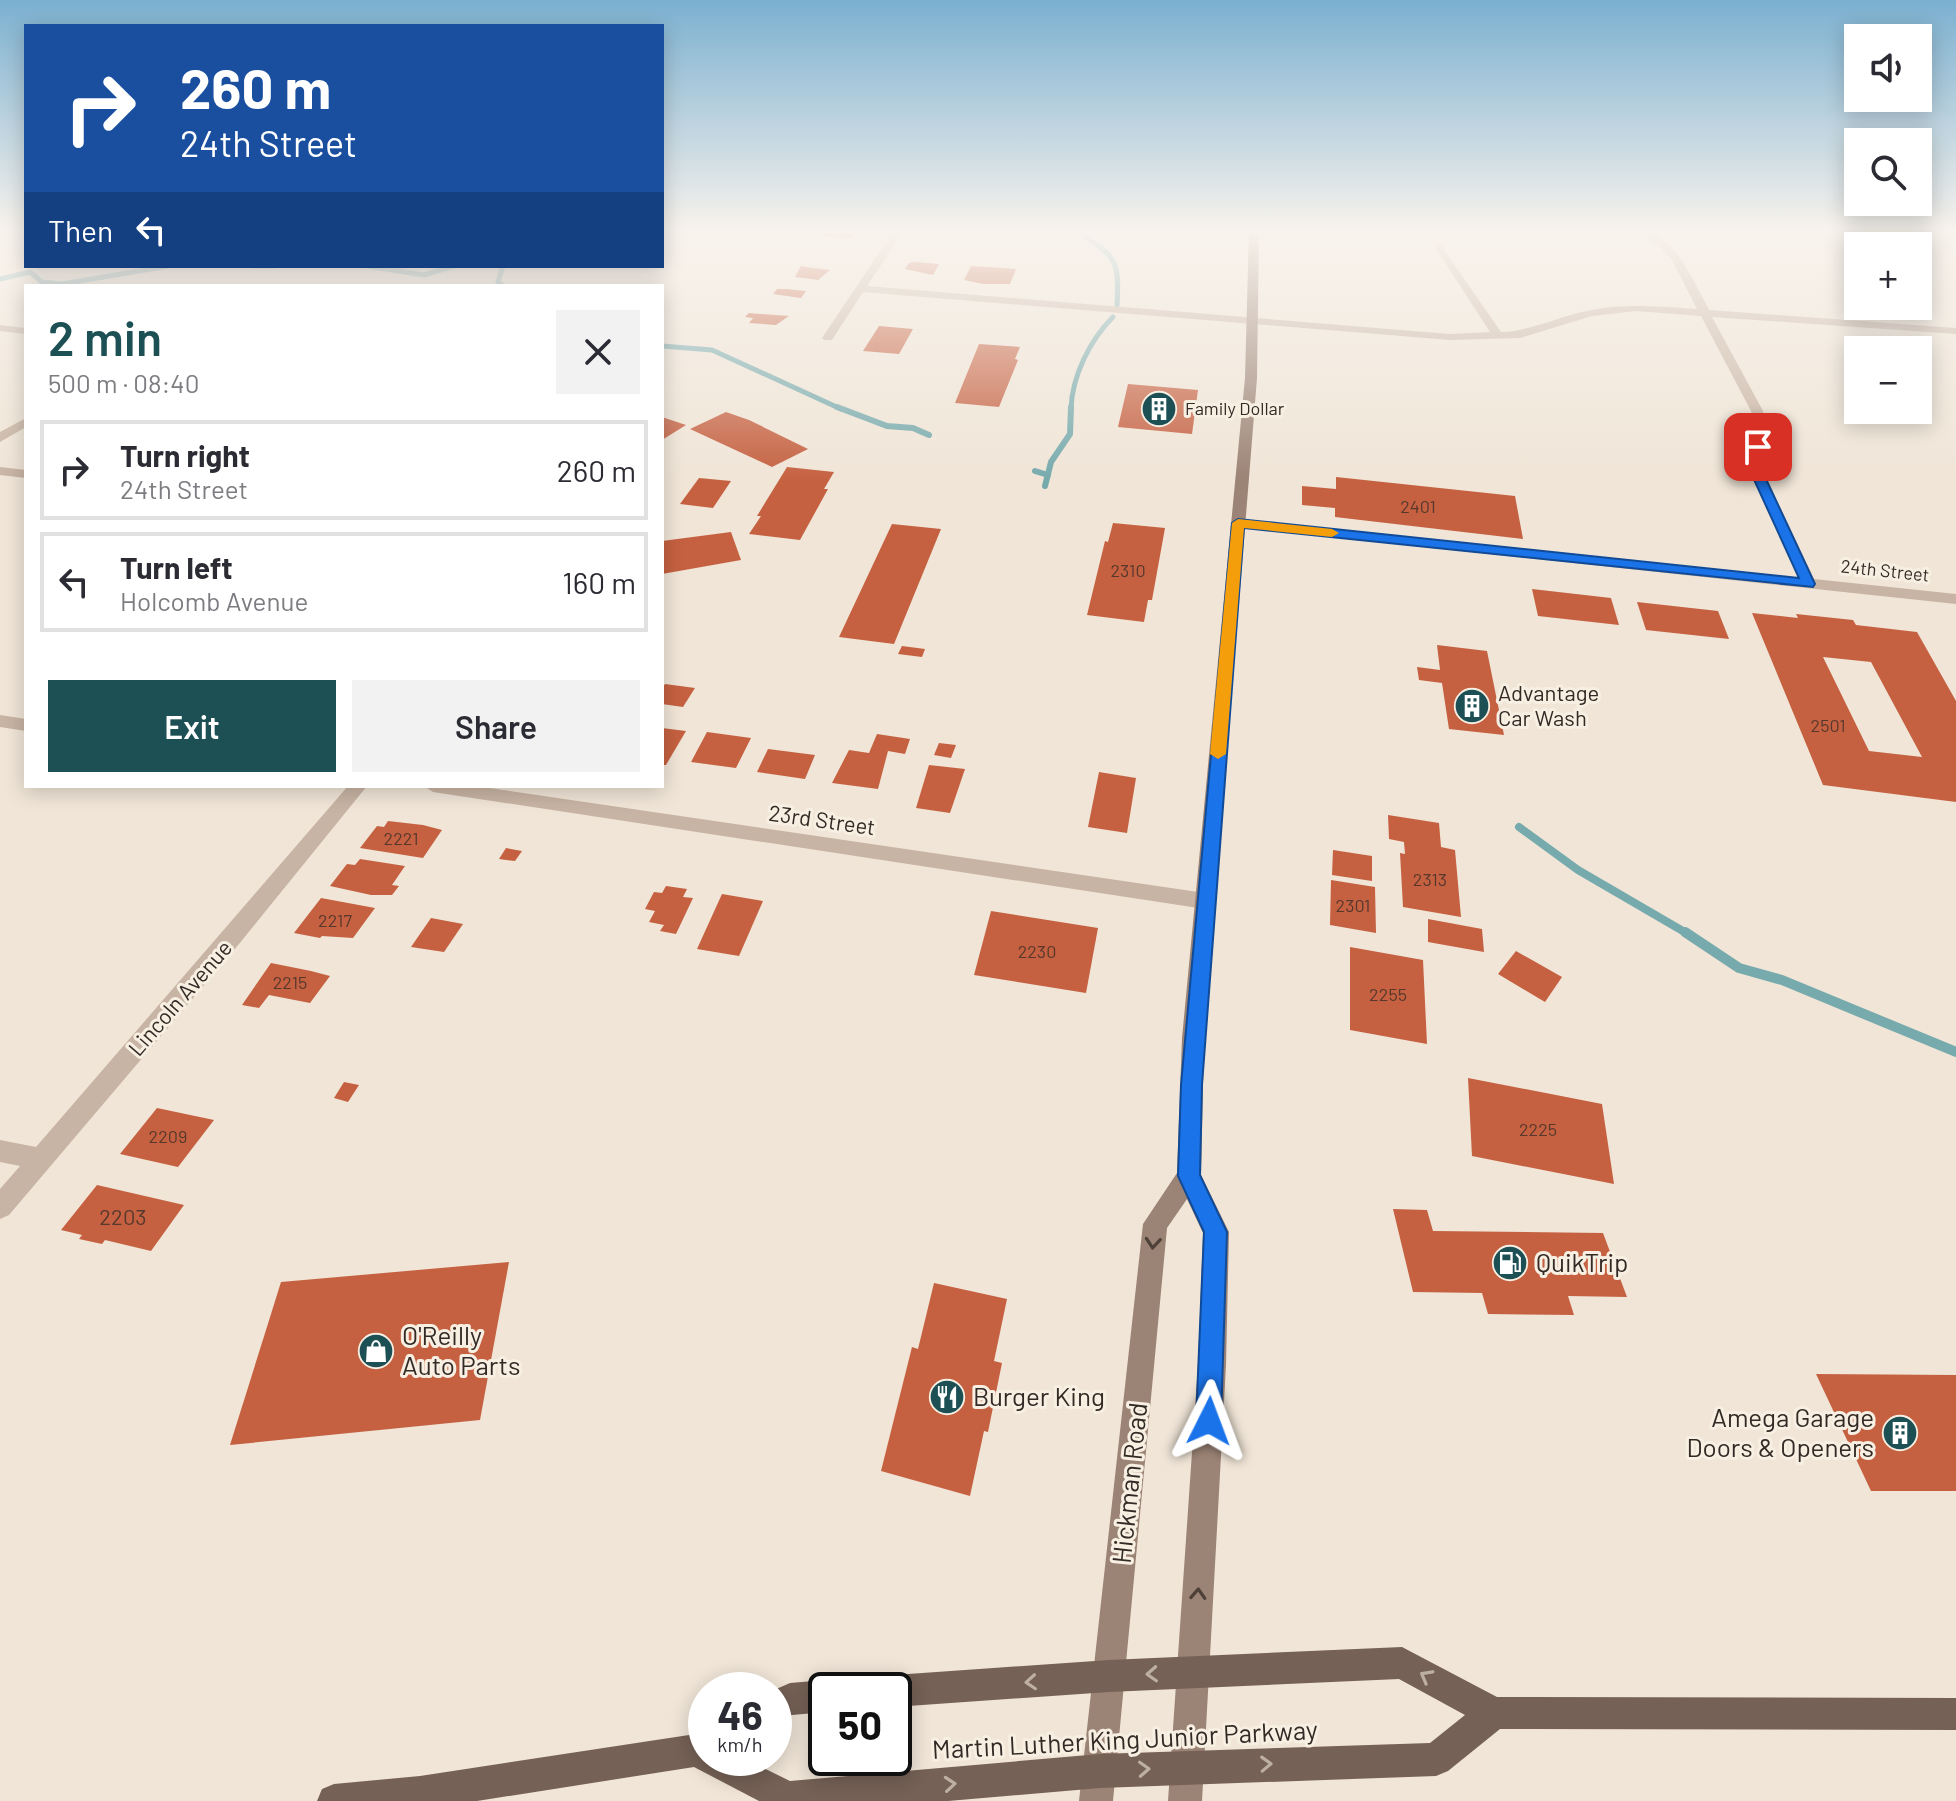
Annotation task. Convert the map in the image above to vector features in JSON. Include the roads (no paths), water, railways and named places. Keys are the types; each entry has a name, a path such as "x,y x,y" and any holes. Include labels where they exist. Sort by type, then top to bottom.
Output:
{"main road":[{"path":"1185,1801 1212,1365 1216,1232 1189,1176 1193,1038 1251,378 1252,313"},
{"name":"Hickman Road","path":"1098,1786 1155,1224 1189,1176"},
{"path":"912,1690 1109,1676 1402,1663 1494,1713 1956,1714"},
{"name":"Martin Luther King Junior Parkway","path":"747,1776 789,1798 1098,1786 1188,1766 1436,1759 1494,1713"},
{"name":"Martin Luther King Junior Parkway","path":"334,1801 419,1797 688,1755"}],"street":[{"path":"828,338 844,313"},
{"path":"1146,313 1450,337 1520,335 1599,313"},
{"path":"1483,313 1499,337"},
{"path":"1706,313 1757,411 1764,432 1752,462 1809,584"},
{"path":"1719,313 1956,331"},
{"path":"0,328 24,331"},
{"path":"0,438 24,423"},
{"path":"0,471 24,474"},
{"name":"24th Street","path":"1238,523 1956,599"},
{"path":"0,721 24,725"},
{"name":"Lincoln Avenue","path":"0,1207 232,938 356,788"},
{"name":"23rd Street","path":"446,788 1205,901"},
{"path":"0,1151 40,1159"}],"waterway":[{"path":"1071,409 1075,384 1084,359 1113,317"},
{"path":"664,346 712,350 841,409"},
{"path":"837,407 887,426 913,428 929,435"},
{"path":"1048,475 1051,462 1070,434 1071,407"},
{"path":"1035,471 1048,475"},
{"path":"1045,486 1048,475"},
{"path":"1519,827 1578,870 1688,934"},
{"path":"1688,934 1739,968 1782,980 1956,1052"}],"place":[{"name":"Family Dollar","path":"1159,409"},
{"name":"Advantage Car Wash","path":"1472,706"},
{"name":"QuikTrip","path":"1510,1263"},
{"name":"O'Reilly Auto Parts","path":"376,1351"},
{"name":"Burger King","path":"947,1397"},
{"name":"Amega Garage Doors & Openers","path":"1900,1433"}]}
